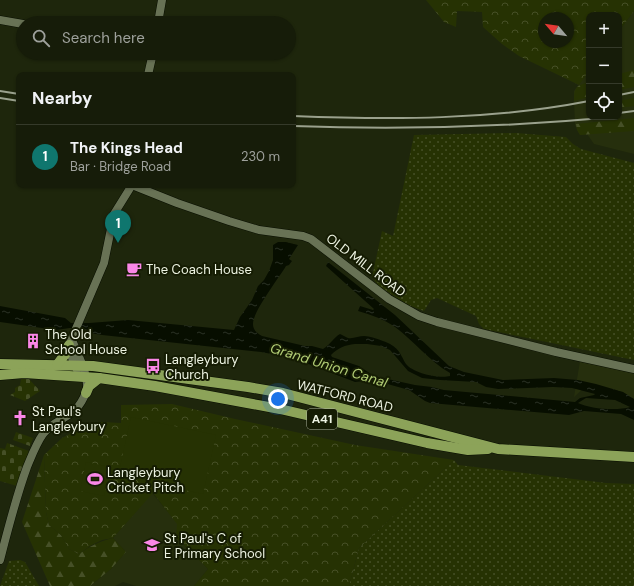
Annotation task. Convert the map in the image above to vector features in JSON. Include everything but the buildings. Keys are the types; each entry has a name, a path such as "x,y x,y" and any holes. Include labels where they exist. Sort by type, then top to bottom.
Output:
{"highway":[{"path":"57,365 66,353 72,340"},
{"name":"WATFORD ROAD","path":"0,364 79,366 248,387 276,392 498,449"},
{"name":"WATFORD ROAD","path":"0,375 24,373 98,378 155,386 280,409 427,443 468,450 498,449 634,456"},
{"path":"84,395 89,386 98,378"}],"street":[{"path":"159,16 162,0"},
{"path":"0,20 16,23"},
{"path":"149,72 151,60"},
{"path":"0,560 19,489 34,449 44,433 50,427 76,410 84,395 79,366 70,353 72,340 104,263 114,214 130,188"},
{"name":"OLD MILL ROAD","path":"140,188 229,221 260,230 303,236 311,239 376,291 418,316 556,352 634,369"}],"shaded area":[{"path":"634,11 634,154 594,144 587,134 580,135 575,125 574,91 586,75 586,120 622,120 622,27"},
{"path":"580,361 634,373 634,399 623,392 587,385 574,397"},
{"name":"St Paul's C of E Primary School","path":"152,493 178,524 176,537 208,569 194,586 136,586 123,582 115,586 90,586 111,569 126,552 113,538"}],"green space":[{"path":"426,0 634,0 634,11 622,27 622,12 586,12 586,75 579,85 519,56 502,44 483,27 482,12 457,11 456,27 444,22"},
{"path":"634,70 634,87 622,89 622,73"},
{"path":"586,83 586,98 574,101 575,90"},
{"path":"634,98 634,106 622,108 622,100"},
{"path":"634,118 634,131 580,135 577,130 576,124"},
{"path":"516,133 566,137 581,149 634,163 634,360 484,329 479,324 476,316 437,298 431,300 424,311 408,305 379,286 372,277 382,231 393,236 414,135"},
{"path":"21,379 29,379 40,391 25,401 10,395 15,392 15,388 20,385"},
{"path":"172,404 355,445 454,460 359,548 349,586 194,586 208,569 176,537 177,524 153,493 113,538 102,540 79,554 69,549 61,535 49,525 46,512 44,455 62,438 80,429 102,422 121,423 121,405"},
{"path":"131,417 216,435 203,494 118,476"},
{"path":"16,432 33,438 30,446 13,440"},
{"path":"7,443 29,451 17,486 0,481 0,448 5,449"},
{"path":"44,455 46,512 49,525 61,535 69,549 79,554 95,544 113,538 126,552 111,569 90,586 50,586 22,522"},
{"path":"454,460 458,465 606,483 634,484 634,586 349,586 359,548"},
{"name":"Langleybury Cricket Pitch","path":"86,462 110,467 104,496 80,491"},
{"path":"20,560 25,562 39,586 0,586 9,561"}],"water":[{"name":"Grand Union Canal","path":"278,242 286,242 298,245 289,259 292,261 286,266 254,318 254,328 262,336 323,349 340,334 347,338 362,336 370,337 379,339 395,347 406,364 420,373 439,377 450,376 450,373 435,363 409,338 391,324 382,319 358,311 360,306 374,309 326,266 328,262 395,315 449,366 464,372 503,380 554,378 578,380 596,384 623,392 634,399 634,420 621,414 584,411 569,415 430,403 409,390 373,380 355,382 293,358 261,352 102,335 90,333 86,329 70,328 56,330 0,322 0,306 65,318 71,323 128,320 234,330 240,317 252,300 258,286 264,280 269,271 273,260 273,245","holes":["355,344 381,346 390,350 408,371 422,378 476,382 486,387 498,389 553,387 572,388 595,394 580,398 575,402 444,390 415,385 374,376 359,366 332,357 331,355 336,350","586,398 615,400 630,407 604,409 589,407 578,403"]}],"railway":[{"path":"0,91 16,94"},
{"path":"622,94 634,92"},
{"path":"0,98 16,101"},
{"path":"296,116 367,118 442,117 516,112 586,101"},
{"path":"622,113 634,111"},
{"path":"296,126 414,128 534,123 586,119"}],"place":[{"name":"The Kings Head","path":"118,243"},
{"name":"The Coach House","path":"134,269"},
{"name":"The Old School House","path":"33,341"},
{"name":"Langleybury Church","path":"153,366"},
{"name":"St Paul's Langleybury","path":"20,418"},
{"name":"Langleybury Cricket Pitch","path":"95,479"},
{"name":"St Paul's C of E Primary School","path":"152,545"}]}
